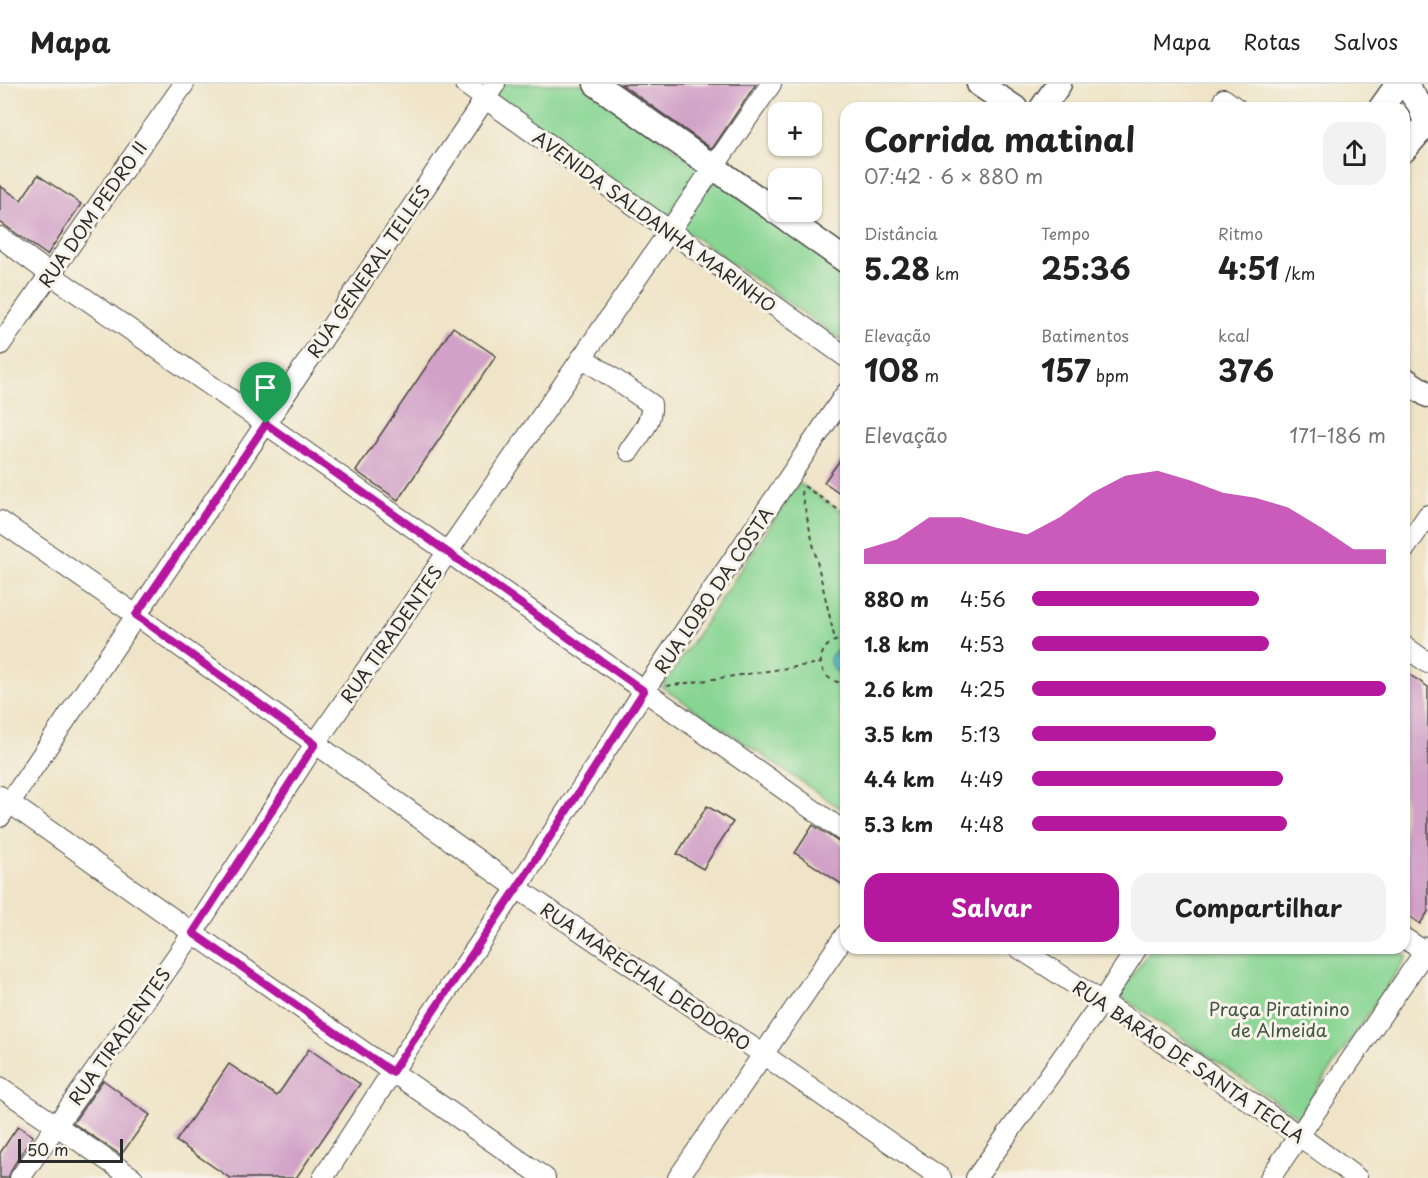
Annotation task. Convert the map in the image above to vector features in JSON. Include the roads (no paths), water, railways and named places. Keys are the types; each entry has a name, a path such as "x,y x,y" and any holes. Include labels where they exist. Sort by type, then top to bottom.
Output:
{"main road":[{"path":"596,84 840,257"},
{"path":"979,84 1006,102"},
{"path":"1046,102 1059,84"},
{"path":"1385,102 1398,84"},
{"path":"1405,84 1420,105 1427,123 1410,143"},
{"path":"1410,382 1428,395"}],"street":[{"name":"RUA DOM PEDRO II","path":"0,345 184,84"},
{"name":"AVENIDA SALDANHA MARINHO","path":"465,84 490,91 669,231 840,353"},
{"name":"RUA TIRADENTES","path":"20,1178 193,933 315,744 771,84"},
{"name":"RUA GENERAL TELLES","path":"3,805 136,615 490,91"},
{"path":"0,237 840,829"},
{"path":"582,357 651,404 652,411 648,422 629,451"},
{"name":"RUA LOBO DA COSTA","path":"323,1178 517,888 644,691 840,402"},
{"path":"1410,541 1428,514"},
{"name":"RUA MARECHAL DEODORO","path":"0,521 136,615 517,888 941,1178"},
{"path":"1410,650 1428,663"},
{"path":"3,805 193,933 544,1178"},
{"path":"1270,1178 1427,951 1410,941"},
{"path":"678,1178 840,943"},
{"name":"RUA BARÃO DE SANTA TECLA","path":"1028,954 1300,1135 1357,1178"},
{"path":"976,1178 1102,1002 1133,954"},
{"path":"0,1087 133,1178"}],"water":[{"path":"840,649 840,672 832,667 830,662"}],"park label":[{"name":"Praça Piratinino de Almeida","path":"1279,1018"}]}
